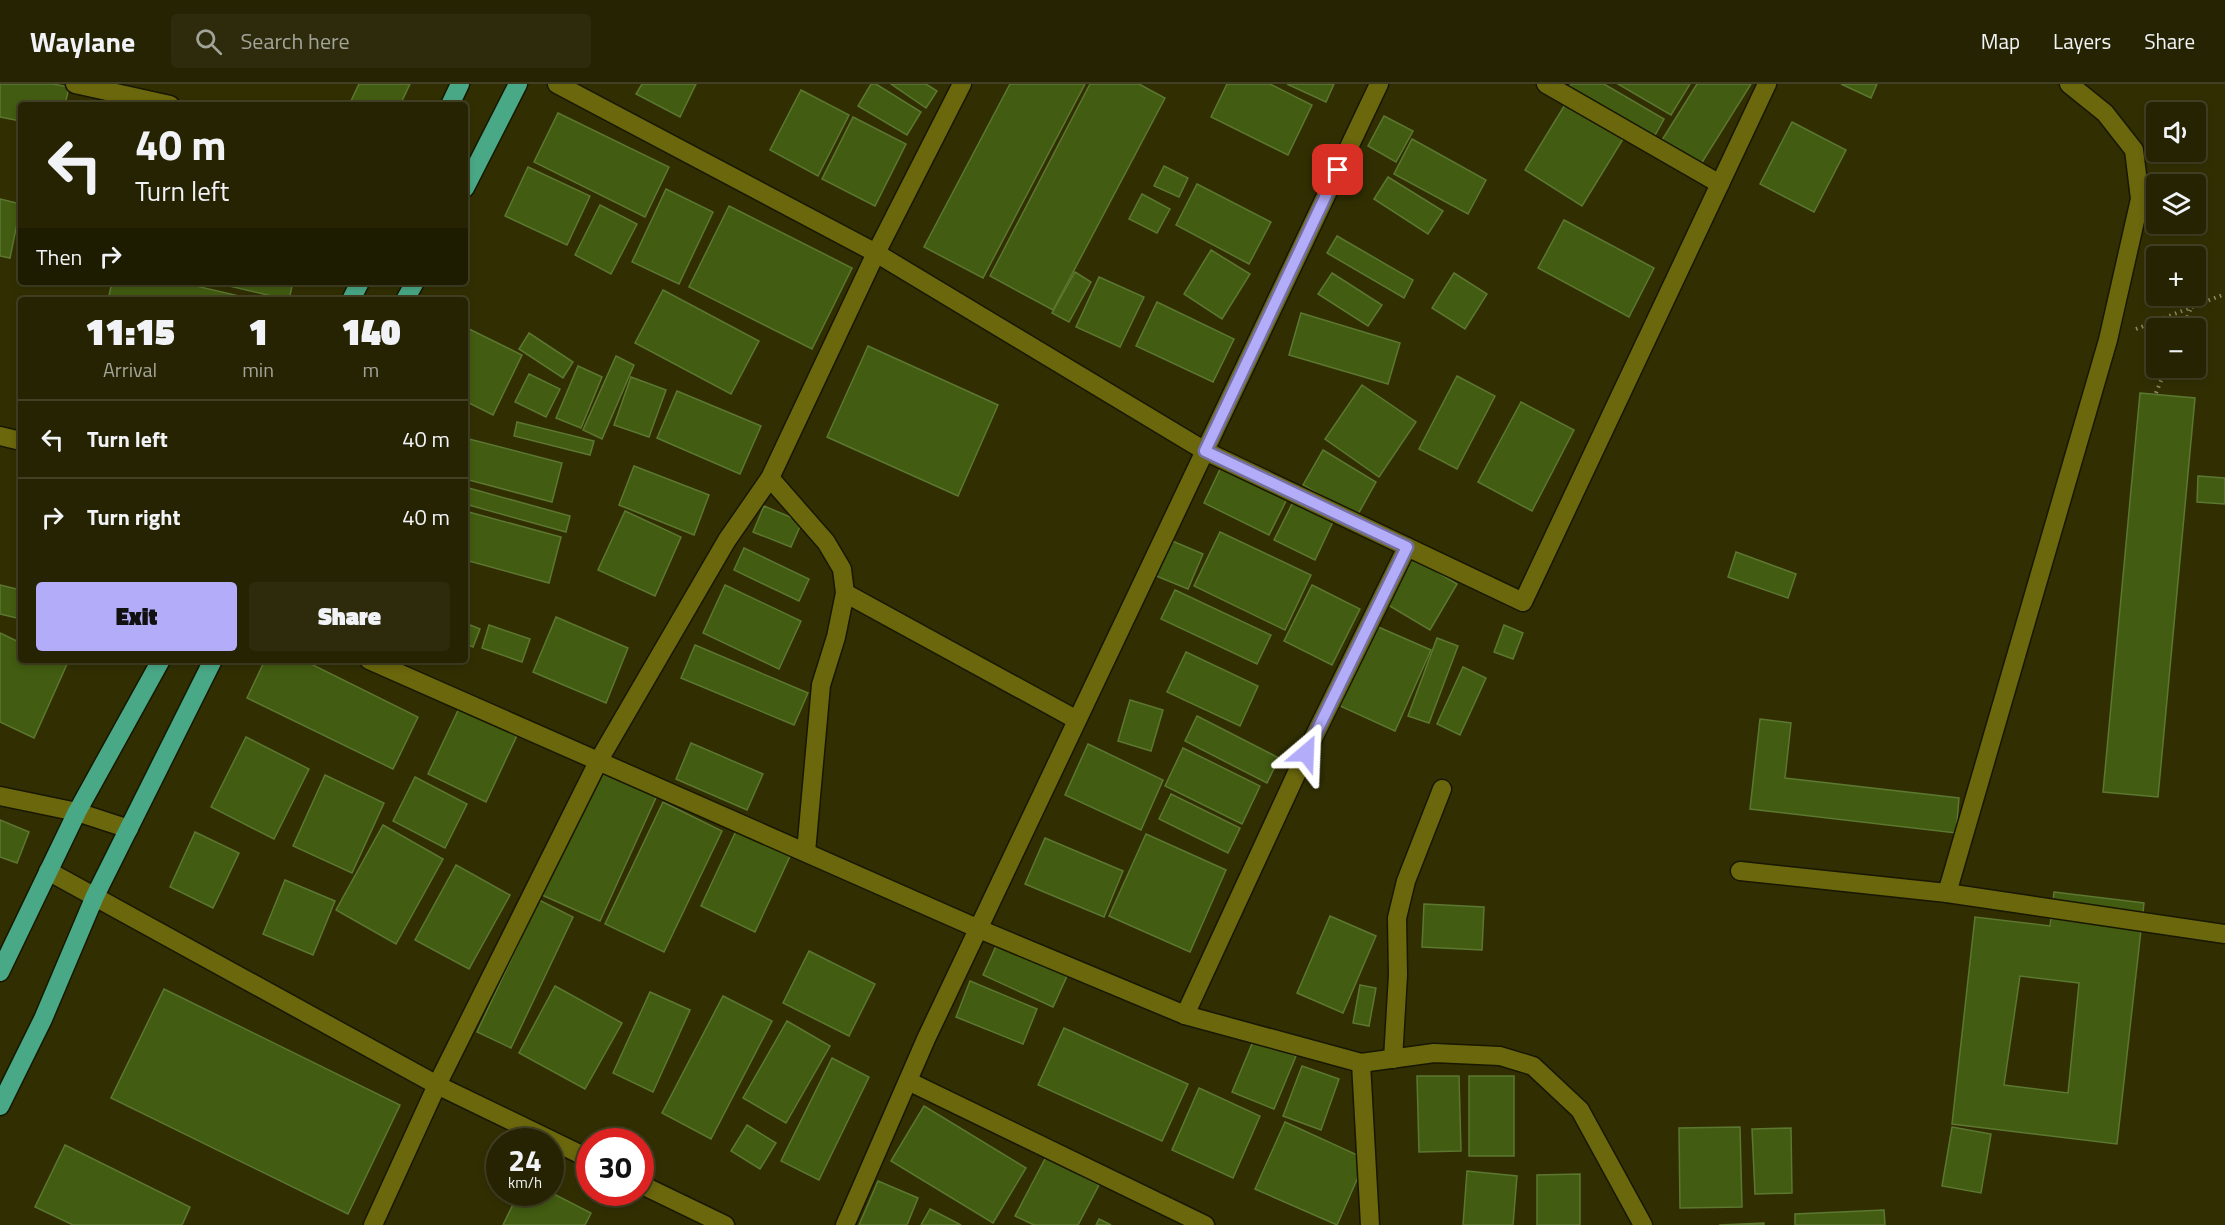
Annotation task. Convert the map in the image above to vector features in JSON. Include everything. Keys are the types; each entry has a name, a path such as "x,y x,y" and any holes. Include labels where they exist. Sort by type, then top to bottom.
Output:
{"highway":[{"path":"451,102 460,84"},
{"path":"468,182 518,84"},
{"path":"0,972 77,812 159,663"},
{"path":"0,1106 43,1018 95,896 212,663"}],"street":[{"path":"75,84 156,102"},
{"path":"557,84 876,253 1205,451 1523,602 1767,84"},
{"path":"373,1225 437,1085 599,760 727,540 770,478 876,253 962,84"},
{"path":"845,1225 908,1081 979,929 1379,84"},
{"path":"1546,84 1720,184"},
{"path":"1947,893 2108,340 2140,199 2134,150 2105,113 2069,84"},
{"path":"0,436 18,440"},
{"path":"770,478 826,542 842,569 845,593 836,637 821,684 806,852"},
{"path":"1185,1015 1306,753 1407,547"},
{"path":"845,593 1077,720"},
{"path":"376,663 979,929 1185,1015 1361,1063 1434,1053 1500,1056 1533,1066 1580,1110 1643,1225"},
{"path":"1393,1059 1398,975 1397,918 1406,881 1442,789"},
{"path":"0,796 77,812 129,829"},
{"path":"48,871 437,1085 576,1152"},
{"path":"1740,871 1947,893 2225,934"},
{"path":"1361,1063 1370,1225"},
{"path":"908,1081 1205,1225"},
{"path":"654,1191 725,1225"}],"path":[{"path":"2108,340 2225,294"},
{"path":"2188,318 2192,308"},
{"path":"2156,393 2162,378"}],"building":[{"path":"0,84 53,84 69,87 66,102 18,102 18,120 0,117"},
{"path":"359,84 410,84 401,102 350,102"},
{"path":"642,84 696,84 680,117 636,94"},
{"path":"871,84 876,84 921,112 907,135 858,106"},
{"path":"891,84 926,84 937,91 926,108"},
{"path":"1010,84 1085,84 983,278 924,247"},
{"path":"1090,84 1139,84 1165,98 1053,310 990,276"},
{"path":"1227,84 1270,84 1312,105 1288,155 1211,117"},
{"path":"1287,84 1334,84 1326,102"},
{"path":"1571,84 1604,84 1664,119 1654,137 1569,88"},
{"path":"1618,84 1690,84 1671,115"},
{"path":"1697,84 1751,84 1701,164 1662,140"},
{"path":"1841,84 1877,84 1871,98"},
{"path":"801,90 849,115 818,176 770,150"},
{"path":"1566,103 1623,139 1582,206 1525,170"},
{"path":"558,113 669,167 645,217 534,162"},
{"path":"1384,116 1413,131 1396,162 1368,146"},
{"path":"853,117 906,144 875,206 822,179"},
{"path":"1792,122 1846,150 1814,212 1760,184"},
{"path":"1412,139 1486,180 1468,214 1394,174"},
{"path":"1164,166 1188,178 1179,197 1154,186"},
{"path":"528,167 590,196 567,245 505,216"},
{"path":"1388,177 1443,211 1428,234 1374,199"},
{"path":"1197,184 1271,222 1249,264 1176,225"},
{"path":"666,189 713,212 679,284 632,262"},
{"path":"1142,194 1170,209 1157,233 1129,219"},
{"path":"0,199 18,203 18,219 10,258 0,256"},
{"path":"600,205 637,224 611,274 575,255"},
{"path":"729,206 852,268 812,349 689,287"},
{"path":"1564,220 1654,268 1629,317 1538,268"},
{"path":"1337,236 1413,280 1404,298 1327,253"},
{"path":"1211,250 1250,274 1222,319 1184,294"},
{"path":"1075,272 1091,282 1069,322 1052,313"},
{"path":"1332,273 1382,305 1368,326 1318,294"},
{"path":"1454,273 1487,294 1465,329 1432,308"},
{"path":"1099,277 1144,297 1120,347 1076,327"},
{"path":"111,285 192,285 243,297 109,297"},
{"path":"225,285 292,285 290,297 276,297"},
{"path":"663,290 759,341 731,394 635,343"},
{"path":"1157,302 1234,339 1213,382 1136,346"},
{"path":"1301,313 1400,343 1388,384 1289,355"},
{"path":"468,328 522,355 493,415 468,402"},
{"path":"529,333 573,362 563,378 519,349"},
{"path":"868,346 998,405 958,496 827,437"},
{"path":"616,356 634,365 602,439 583,430"},
{"path":"578,366 602,377 581,428 556,418"},
{"path":"529,374 560,389 546,417 515,402"},
{"path":"1457,376 1495,396 1457,469 1419,449"},
{"path":"631,377 666,390 649,437 614,425"},
{"path":"1362,385 1416,422 1379,477 1325,439"},
{"path":"677,391 761,426 740,474 657,438"},
{"path":"2140,393 2195,398 2158,797 2103,792"},
{"path":"1521,402 1574,430 1532,511 1478,482"},
{"path":"517,422 594,441 590,455 514,436"},
{"path":"468,439 562,463 552,502 468,480"},
{"path":"1323,450 1376,482 1357,516 1303,485"},
{"path":"1223,463 1289,495 1269,535 1204,503"},
{"path":"634,466 709,495 694,535 619,505"},
{"path":"2198,476 2225,478 2225,504 2197,502"},
{"path":"468,488 570,516 566,532 468,505"},
{"path":"1296,496 1336,515 1315,560 1274,540"},
{"path":"764,506 802,522 791,547 753,532"},
{"path":"625,511 681,537 655,596 598,570"},
{"path":"468,512 561,537 549,583 468,561"},
{"path":"1220,532 1311,575 1285,630 1194,586"},
{"path":"1170,540 1203,554 1188,589 1154,575"},
{"path":"744,548 809,579 799,601 734,570"},
{"path":"1736,552 1796,574 1788,598 1728,577"},
{"path":"1411,556 1457,584 1430,630 1383,602"},
{"path":"0,585 18,589 18,618 0,614"},
{"path":"725,585 801,621 779,669 703,633"},
{"path":"1312,585 1360,609 1332,665 1284,641"},
{"path":"1175,590 1271,635 1257,664 1161,619"},
{"path":"556,617 628,648 606,703 533,672"},
{"path":"468,624 480,629 473,647 468,645"},
{"path":"489,625 530,639 522,662 482,648"},
{"path":"1504,625 1523,633 1513,659 1494,652"},
{"path":"1376,626 1431,650 1395,731 1340,706"},
{"path":"0,633 18,642 18,663 67,664 34,738 0,722"},
{"path":"1437,638 1458,646 1429,723 1408,716"},
{"path":"695,645 808,693 794,725 681,678"},
{"path":"1186,652 1258,686 1240,726 1167,692"},
{"path":"264,663 309,663 418,717 393,769 247,698"},
{"path":"1463,667 1486,678 1460,735 1437,724"},
{"path":"1130,700 1163,710 1151,751 1118,741"},
{"path":"462,702 520,729 486,802 428,774"},
{"path":"1197,716 1279,758 1267,783 1185,741"},
{"path":"1760,719 1791,723 1785,778 1959,798 1956,833 1750,809"},
{"path":"246,737 309,769 274,839 211,807"},
{"path":"691,743 763,774 747,810 676,779"},
{"path":"1088,744 1163,780 1141,830 1065,795"},
{"path":"1183,748 1260,786 1242,824 1165,786"},
{"path":"602,764 659,791 600,921 542,895"},
{"path":"325,775 384,803 352,873 293,846"},
{"path":"415,777 467,804 445,848 393,821"},
{"path":"1171,794 1240,828 1228,853 1159,819"},
{"path":"663,802 722,831 664,952 605,924"},
{"path":"0,820 29,832 17,863 0,857"},
{"path":"383,825 443,859 396,944 336,910"},
{"path":"737,829 791,854 755,932 701,906"},
{"path":"195,832 239,853 213,908 170,887"},
{"path":"1146,834 1226,870 1190,952 1109,916"},
{"path":"1045,838 1123,871 1104,917 1025,884"},
{"path":"456,865 510,895 469,969 415,940"},
{"path":"285,880 335,901 313,955 263,934"},
{"path":"2054,892 2144,903 2117,1144 1952,1124 1975,917 2050,926","holes":["2020,976 2079,983 2068,1093 2004,1085"]},
{"path":"539,900 573,917 511,1048 477,1032"},
{"path":"1424,904 1484,907 1482,950 1422,947"},
{"path":"1330,916 1376,936 1343,1013 1297,993"},
{"path":"997,944 1067,976 1053,1007 983,975"},
{"path":"809,951 875,984 849,1036 783,1003"},
{"path":"970,981 1037,1009 1023,1044 956,1017"},
{"path":"1360,985 1376,988 1369,1026 1353,1023"},
{"path":"555,986 622,1023 585,1089 519,1053"},
{"path":"164,989 400,1105 348,1214 111,1098"},
{"path":"650,992 690,1010 653,1092 613,1073"},
{"path":"723,996 772,1021 711,1139 662,1113"},
{"path":"787,1021 830,1046 786,1123 743,1098"},
{"path":"1064,1028 1188,1084 1162,1141 1038,1085"},
{"path":"1254,1039 1296,1056 1274,1109 1232,1092"},
{"path":"832,1058 869,1077 819,1180 781,1161"},
{"path":"1302,1066 1339,1079 1321,1130 1283,1116"},
{"path":"1417,1076 1459,1076 1461,1151 1419,1152"},
{"path":"1469,1076 1514,1076 1514,1156 1469,1156"},
{"path":"1199,1088 1260,1116 1233,1178 1172,1150"},
{"path":"924,1106 1026,1168 993,1223 891,1161"},
{"path":"1285,1122 1366,1159 1337,1225 1255,1189"},
{"path":"747,1125 776,1143 760,1169 731,1151"},
{"path":"1740,1127 1742,1207 1680,1208 1679,1128"},
{"path":"1952,1127 1991,1134 1981,1193 1942,1186"},
{"path":"1791,1128 1792,1193 1755,1194 1752,1129"},
{"path":"65,1145 190,1207 182,1225 73,1225 35,1207"},
{"path":"1046,1157 1099,1185 1078,1225 1034,1225 1015,1216"},
{"path":"1467,1171 1517,1176 1513,1225 1463,1225"},
{"path":"1580,1174 1580,1225 1537,1225 1537,1175"},
{"path":"878,1181 918,1198 907,1225 859,1225"},
{"path":"564,1199 591,1213 585,1225 503,1225 512,1206 564,1206"},
{"path":"930,1209 961,1225 921,1225"},
{"path":"1884,1210 1885,1225 1795,1225 1795,1214"},
{"path":"1099,1219 1111,1225 1096,1225"},
{"path":"1764,1223 1764,1225 1719,1225"}],"route":[{"path":"1306,753 1407,547 1205,451 1338,170"}]}
